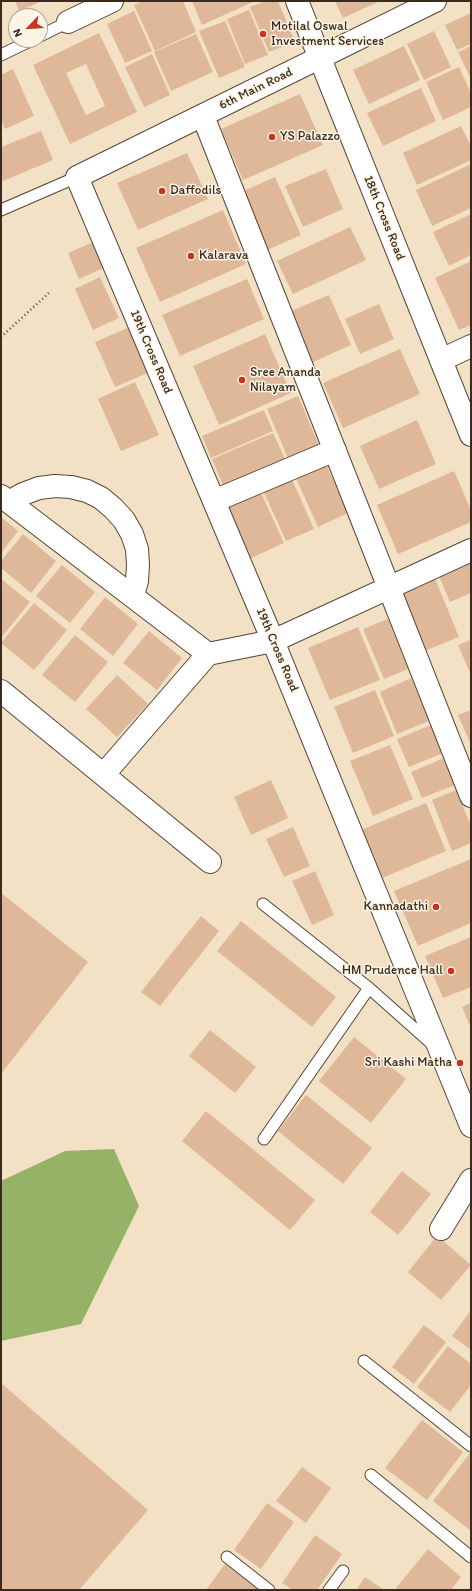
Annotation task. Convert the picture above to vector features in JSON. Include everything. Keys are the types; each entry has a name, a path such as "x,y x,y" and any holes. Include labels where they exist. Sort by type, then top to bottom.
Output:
{"street":[{"path":"68,22 112,1"},
{"name":"18th Cross Road","path":"297,1 471,435"},
{"name":"6th Main Road","path":"77,177 435,1"},
{"path":"203,116 471,796"},
{"name":"19th Cross Road","path":"77,177 273,641 471,1126"},
{"path":"441,360 471,346"},
{"path":"214,501 335,450"},
{"path":"5,499 39,488 54,486 71,487 87,491 101,498 124,520 132,534 137,549 137,581 133,596"},
{"path":"5,499 208,654"},
{"path":"104,774 208,654 273,641 471,550"},
{"path":"1,691 210,862"},
{"path":"441,1229 471,1180"}],"lane":[{"path":"48,32 68,22"},
{"path":"1,55 15,48"},
{"path":"1,210 77,177"},
{"path":"263,904 369,988 441,1051"},
{"path":"264,1138 369,988"},
{"path":"364,1361 471,1446"},
{"path":"371,1475 471,1557"},
{"path":"227,1557 269,1590"},
{"path":"329,1590 343,1571"}],"path":[{"path":"1,337 50,291"}],"green space":[{"path":"114,1149 139,1206 81,1324 1,1341 1,1181 65,1151"}],"building":[{"path":"15,1 42,1 26,8 18,8"},
{"path":"143,1 183,1 196,32 155,51 134,5"},
{"path":"192,1 255,1 202,25"},
{"path":"266,1 278,1 295,42 269,52 250,7"},
{"path":"335,1 380,1 343,18"},
{"path":"249,10 268,55 245,64 227,19"},
{"path":"134,11 152,51 125,63 107,24"},
{"path":"471,13 471,44 457,50 445,25"},
{"path":"225,21 245,67 219,78 199,31"},
{"path":"434,31 451,67 424,80 407,44"},
{"path":"99,33 137,112 70,144 33,65","holes":["86,64 105,106 86,115 66,73"]},
{"path":"196,34 213,72 171,91 154,52"},
{"path":"404,46 420,80 369,104 353,70"},
{"path":"471,46 471,79 458,52"},
{"path":"152,54 170,95 144,107 125,67"},
{"path":"459,67 471,93 471,107 443,120 426,82"},
{"path":"13,69 34,116 5,129 1,120 1,75"},
{"path":"421,88 436,121 383,146 367,113"},
{"name":"YS Palazzo","path":"300,94 323,145 243,180 221,129"},
{"path":"461,126 471,146 471,160 417,185 403,153"},
{"path":"41,131 53,160 3,181 1,176 1,147"},
{"name":"Daffodils","path":"187,153 208,199 138,230 117,183"},
{"path":"471,164 471,208 432,226 416,190"},
{"path":"326,169 343,209 303,227 285,186"},
{"path":"275,177 301,235 265,251 239,193"},
{"name":"Kalarava","path":"223,210 246,264 160,302 136,248"},
{"path":"471,214 471,255 449,266 433,232"},
{"path":"350,227 366,260 293,294 277,261"},
{"path":"96,241 106,267 79,279 68,253"},
{"path":"471,261 471,325 459,330 435,278"},
{"path":"100,277 119,318 93,330 75,289"},
{"path":"247,279 264,319 180,356 162,315"},
{"path":"329,295 351,345 311,363 289,312"},
{"path":"379,304 394,339 360,354 345,319"},
{"path":"130,327 150,372 115,387 95,342"},
{"name":"Sree Ananda Nilayam","path":"265,334 291,393 219,425 193,366"},
{"path":"400,349 420,394 343,428 323,383"},
{"path":"135,382 159,435 121,451 98,399"},
{"path":"298,396 321,450 290,463 267,409"},
{"path":"264,410 273,431 211,458 202,436"},
{"path":"417,420 436,464 379,489 360,446"},
{"path":"273,433 287,463 225,490 212,459"},
{"path":"324,460 348,513 318,527 294,474"},
{"path":"454,471 471,510 471,522 398,554 377,505"},
{"path":"290,475 314,529 286,541 262,488"},
{"path":"258,486 284,543 251,558 225,502"},
{"path":"1,517 18,531 1,553"},
{"path":"23,534 56,561 31,593 1,568 1,561"},
{"path":"471,554 471,593 450,602 436,569"},
{"path":"62,565 95,592 70,623 36,596"},
{"path":"434,576 459,637 422,652 397,591"},
{"path":"1,579 30,602 1,638"},
{"path":"105,597 138,624 113,656 80,629"},
{"path":"34,603 67,630 34,670 1,643"},
{"path":"388,619 408,669 384,679 363,629"},
{"path":"358,627 380,680 330,700 308,648"},
{"path":"149,631 182,658 157,690 123,663"},
{"path":"75,635 108,662 75,702 42,675"},
{"path":"471,640 471,675 458,645"},
{"path":"117,675 148,704 117,737 86,709"},
{"path":"411,678 429,721 397,734 380,692"},
{"path":"375,690 394,736 353,753 334,707"},
{"path":"471,710 471,745 458,715"},
{"path":"431,725 443,753 409,767 397,739"},
{"path":"390,745 413,799 373,816 350,761"},
{"path":"444,758 455,785 422,798 411,772"},
{"path":"271,780 288,818 251,835 234,797"},
{"path":"456,790 471,826 471,843 452,851 432,800"},
{"path":"426,803 446,851 382,878 361,830"},
{"path":"293,827 310,866 284,877 266,839"},
{"name":"Kannadathi","path":"471,859 471,923 418,946 394,891"},
{"path":"315,871 334,915 312,925 292,881"},
{"path":"1,893 88,962 1,1074"},
{"path":"201,916 219,931 160,1006 141,992"},
{"path":"241,921 336,997 312,1027 217,951"},
{"name":"HM Prudence Hall","path":"471,937 471,987 443,998 425,956"},
{"path":"471,1003 471,1028 462,1007"},
{"path":"210,1030 256,1067 235,1093 189,1056"},
{"path":"354,1037 406,1079 371,1123 319,1081"},
{"path":"306,1095 372,1148 343,1184 278,1131"},
{"path":"206,1111 315,1200 290,1230 182,1141"},
{"path":"402,1171 431,1194 398,1235 370,1212"},
{"path":"437,1236 471,1265 441,1300 408,1272"},
{"path":"471,1310 471,1350 452,1336"},
{"path":"424,1325 446,1342 414,1384 392,1367"},
{"path":"448,1346 471,1364 471,1385 450,1412 417,1387"},
{"path":"1,1383 148,1510 79,1590 1,1590"},
{"path":"422,1420 463,1452 427,1500 385,1468"},
{"path":"470,1453 471,1454 471,1531 433,1501"},
{"path":"302,1467 331,1488 306,1523 276,1501"},
{"path":"267,1503 294,1522 261,1569 234,1550"},
{"path":"315,1535 342,1554 317,1590 293,1590 282,1583"},
{"path":"428,1549 461,1577 451,1590 398,1590 396,1588"},
{"path":"225,1564 261,1590 206,1590"},
{"path":"365,1577 384,1590 356,1590"}],"place":[{"name":"Motilal Oswal Investment Services","path":"263,34"},
{"name":"YS Palazzo","path":"272,137"},
{"name":"Daffodils","path":"162,191"},
{"name":"Kalarava","path":"191,256"},
{"name":"Sree Ananda Nilayam","path":"242,380"},
{"name":"Kannadathi","path":"436,907"},
{"name":"HM Prudence Hall","path":"451,971"},
{"name":"Sri Kashi Matha","path":"460,1063"}]}
